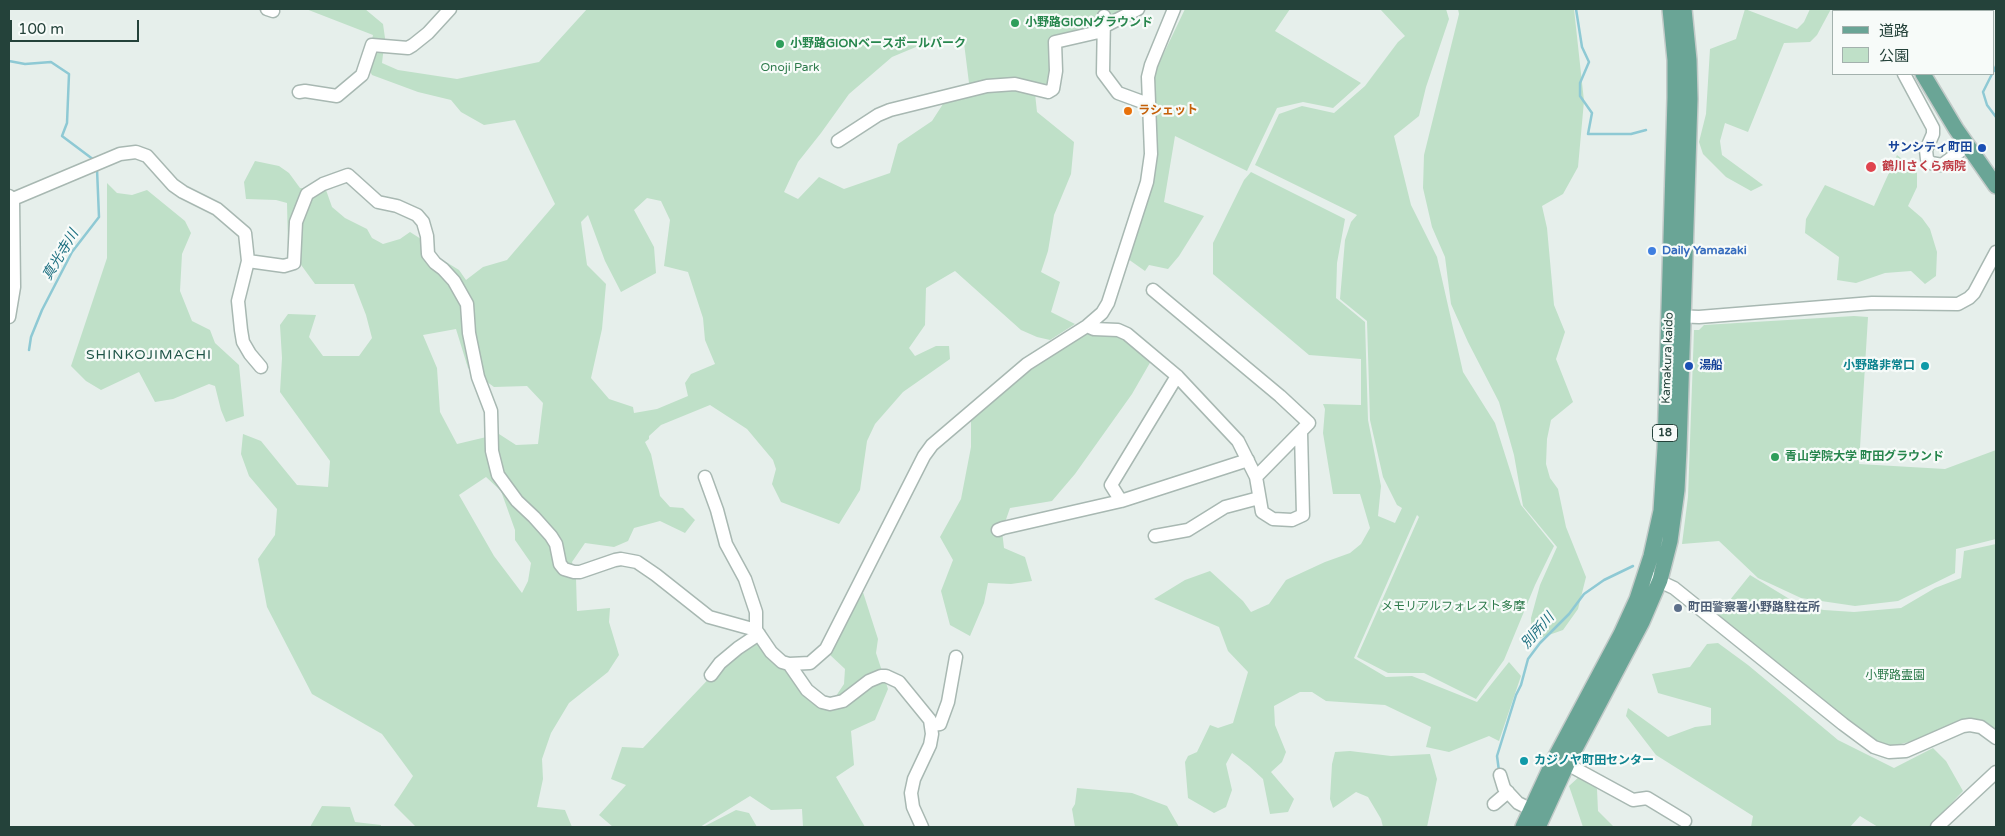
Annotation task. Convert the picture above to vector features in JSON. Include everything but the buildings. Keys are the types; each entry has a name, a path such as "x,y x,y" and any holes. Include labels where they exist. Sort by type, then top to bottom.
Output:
{"main road":[{"name":"Kamakura kaido","path":"1538,827 1567,764 1633,640 1653,578 1670,541 1677,490 1676,88 1670,9"},
{"name":"Kamakura kaido","path":"1676,316 1690,99 1689,60 1684,9"},
{"path":"1924,75 1967,146 1996,186"},
{"name":"Kamakura kaido","path":"1523,827 1555,758 1629,617 1653,578"}],"street":[{"path":"300,92 305,91 337,96 362,75 372,45 408,48 428,33 450,9"},
{"path":"838,141 878,115 890,110 986,86 1015,84 1048,92 1053,89 1056,71 1055,42 1103,25 1138,9"},
{"path":"705,477 717,510 726,544 745,578 756,612 758,632 771,652 782,662 789,664 810,663 826,649 924,456 932,445 1027,364 1087,326 1102,313 1108,302 1147,182 1150,154 1148,77 1151,64 1174,9"},
{"path":"1103,25 1103,73 1118,92 1148,104"},
{"path":"1905,75 1934,128 1926,150 1927,158 1931,163 1942,165 1967,146"},
{"path":"9,318 14,287 11,198 120,154 141,153 173,185 217,209 242,230 246,237 248,261 238,301 240,330 243,342 260,367"},
{"path":"248,261 284,266 294,263 296,222 308,194 323,184 348,175 378,202 397,206 417,215 423,222 427,236 428,254 435,264 443,269 454,281 467,304 469,334 478,377 491,411 492,451 498,475 517,501 551,536 556,544 560,564 564,568 580,572 614,560 621,559 637,562 709,618 758,632"},
{"path":"1676,316 1699,317 1872,303 1958,304 1974,293 1996,252"},
{"path":"1153,290 1280,396 1308,423 1256,476"},
{"path":"1087,326 1094,329 1118,330 1127,334 1176,376 1238,440 1256,476 1262,512 1273,520 1292,520 1303,515 1301,432"},
{"path":"1121,501 1111,485 1176,376"},
{"path":"998,530 1121,501 1248,460"},
{"path":"1155,536 1188,530 1225,508 1259,498"},
{"path":"1653,578 1674,588 1874,747 1889,752 1906,751 1963,726 1970,725 1981,727 1996,738"},
{"path":"711,675 726,658 758,632"},
{"path":"932,726 940,724 948,702 956,658"},
{"path":"789,664 814,697 822,702 830,704 843,701 876,677 886,676 898,682 927,715 932,726 930,745 914,779 911,794 913,807 922,827"},
{"path":"1567,764 1633,800 1647,798 1685,821"},
{"path":"1937,827 1996,772"},
{"path":"1500,775 1504,788 1518,803 1530,809"},
{"path":"1494,804 1508,792"}],"green space":[{"name":"Onoji Park","path":"306,9 365,9 383,24 385,38 382,63 398,70 457,79 539,62 587,9 1127,9 1085,32 1050,37 1052,70 1050,85 1046,87 1034,84 1037,112 1074,142 1071,174 1054,215 1048,251 1041,272 1060,282 1051,312 1075,324 1050,340 1021,330 955,271 926,288 925,325 909,348 915,356 936,346 949,346 950,359 903,392 875,424 867,441 860,490 839,524 781,502 772,484 776,469 773,460 747,429 710,405 661,425 649,436 649,439 645,442 651,454 660,496 670,507 683,508 695,520 685,533 660,521 634,528 628,541 614,547 585,543 572,562 576,578 577,611 610,608 609,622 619,655 608,672 569,703 551,733 542,759 543,779 537,807 565,810 572,827 416,827 394,805 413,776 382,734 312,694 267,607 258,559 275,535 277,509 249,476 241,454 243,434 261,441 297,485 328,487 330,461 280,392 282,358 280,325 288,314 316,315 309,337 323,356 359,356 372,338 366,315 354,284 315,284 288,247 287,203 276,200 246,199 244,182 255,161 279,166 289,173 300,188 326,190 332,207 345,218 367,229 372,238 383,244 400,239 410,232 421,239 433,254 459,270 466,280 483,267 507,260 555,204 515,120 484,125 461,112 451,100 418,92 372,75 366,64 373,35","holes":["964,43 969,83 952,90 932,121 898,144 890,173 844,189 819,177 798,199 784,192 798,162 849,94 892,57 923,44","647,198 661,201 670,220 664,266 688,272 703,318 705,340 715,364 691,374 685,383 688,396 657,409 634,413 633,407 609,399 591,378 602,329 606,284 587,265 581,222 588,215 605,261 621,292 656,273 654,247 634,210","456,329 468,368 494,387 527,386 543,403 538,444 516,445 499,434 457,444 440,412 437,368 423,335","486,477 501,491 515,530 515,540 531,563 528,581 522,593 494,556 459,495"]},
{"path":"1185,9 1290,9 1275,31 1361,83 1333,108 1303,102 1277,108 1247,171 1175,136 1164,202 1204,216 1179,256 1168,269 1149,265 1145,271 1128,259 1150,195 1148,155 1151,80"},
{"name":"メモリアルフォレスト多摩","path":"1380,9 1446,9 1449,19 1426,87 1419,116 1394,136 1411,205 1437,257 1463,372 1495,423 1521,505 1554,546 1535,585 1504,660 1476,699 1424,673 1388,673 1357,657 1419,517 1417,515 1354,658 1386,677 1412,676 1477,702 1509,662 1521,676 1499,741 1489,736 1449,752 1426,747 1431,727 1385,705 1326,701 1312,692 1300,692 1274,706 1275,725 1286,752 1282,762 1271,772 1294,799 1288,812 1270,814 1263,779 1232,753 1226,764 1232,790 1226,807 1214,813 1188,798 1185,762 1188,756 1197,752 1210,725 1218,728 1233,723 1248,672 1228,651 1219,627 1154,599 1185,580 1210,571 1243,601 1251,612 1269,604 1286,580 1350,553 1361,544 1370,528 1360,494 1333,494 1323,433 1325,409 1323,404 1361,405 1361,359 1309,355 1213,274 1213,243 1244,180 1251,172 1345,219 1337,263 1336,298 1365,322 1368,420 1381,486 1378,516 1395,523 1402,508 1397,505 1383,477 1370,420 1367,321 1340,299 1345,240 1351,222 1357,215 1255,165 1279,114 1302,106 1334,113 1365,86 1398,42 1405,36"},
{"path":"1458,9 1574,9 1584,101 1578,167 1563,194 1542,206 1547,228 1554,305 1565,332 1556,359 1573,402 1551,420 1547,439 1546,464 1550,478 1558,489 1566,527 1586,577 1578,609 1563,630 1532,641 1531,618 1540,585 1557,547 1523,506 1514,455 1499,402 1451,304 1445,257 1432,227 1423,188 1424,155 1459,14"},
{"path":"1745,9 1797,29 1804,22 1810,9 1831,9 1817,35 1810,42 1784,43 1748,132 1725,123 1720,141 1722,155 1763,185 1751,191 1726,177 1703,154 1699,142 1706,114 1710,49 1736,39"},
{"path":"1897,155 1917,171 1917,187 1908,206 1922,218 1930,229 1937,252 1936,276 1925,284 1911,271 1885,273 1856,283 1837,280 1839,257 1805,233 1806,219 1825,185 1874,206"},
{"path":"107,183 117,193 132,195 147,190 185,221 191,233 182,254 180,291 192,321 210,330 215,343 239,365 244,416 226,422 215,386 209,384 173,399 155,402 139,372 101,390 86,381 71,366 107,258"},
{"name":"青山学院大学 町田グラウンド","path":"1854,316 1868,317 1859,464 1945,469 1996,450 1996,539 1956,549 1955,573 1898,601 1855,606 1801,598 1758,578 1719,541 1682,544 1688,497 1694,330 1699,330 1704,325"},
{"path":"1085,332 1115,333 1151,361 1132,394 1075,474 1052,501 1010,508 1002,531 1004,548 1025,557 1032,581 1011,584 988,583 984,603 970,636 950,625 941,591 953,560 940,537 961,499 971,447 971,416 1035,366"},
{"name":"小野路霊園","path":"1996,544 1996,735 1984,723 1893,746 1860,737 1717,616 1750,575 1801,606 1854,612 1901,608 1935,588 1961,578 1964,551"},
{"path":"861,586 878,639 876,653 888,689 875,720 851,731 854,765 836,777 865,827 803,827 802,809 771,810 750,796 700,827 613,827 599,815 626,785 611,779 622,747 643,748 719,668 759,637 824,699 836,696 844,684 845,669 828,653"},
{"path":"1718,643 1748,665 1838,740 1894,768 1933,748 1946,761 1963,791 1929,827 1878,827 1860,816 1850,827 1751,827 1753,816 1656,755 1626,716 1628,708 1668,737 1695,727 1711,725 1711,708 1658,693 1652,674 1690,667 1707,644"},
{"path":"1350,751 1391,756 1430,754 1437,779 1427,827 1383,827 1381,819 1368,797 1356,792 1333,808 1330,799 1332,764 1335,752"},
{"path":"1581,775 1597,789 1598,811 1614,827 1583,827 1569,786"},
{"path":"1077,788 1132,793 1167,806 1179,827 1075,827 1072,809 1075,804"},
{"path":"322,806 350,807 355,822 381,825 381,827 310,827"},
{"path":"736,810 749,813 757,827 703,827"}],"waterway":[{"name":"別所川","path":"1576,9 1582,47 1589,62 1580,83 1580,96 1592,113 1588,134 1631,134 1646,130"},
{"name":"真光寺川","path":"9,61 25,64 51,62 69,74 67,123 62,136 94,160"},
{"path":"1992,75 1983,92 1987,105 1996,117"},
{"name":"真光寺川","path":"29,350 31,337 42,310 72,252 99,217 97,169"},
{"name":"別所川","path":"1499,771 1497,756 1528,659 1540,643 1569,614 1584,594 1604,580 1633,566"}],"place":[{"name":"小野路GIONグラウンド","path":"1015,23"},
{"name":"小野路GIONベースボールパーク","path":"780,44"},
{"name":"ラシェット","path":"1128,111"},
{"name":"サンシティ町田","path":"1982,148"},
{"name":"鶴川さくら病院","path":"1871,167"},
{"name":"Daily Yamazaki","path":"1652,251"},
{"name":"湯船","path":"1689,366"},
{"name":"小野路非常口","path":"1925,366"},
{"name":"青山学院大学 町田グラウンド","path":"1775,457"},
{"name":"町田警察署小野路駐在所","path":"1678,608"},
{"name":"カジノヤ町田センター","path":"1524,761"}],"district":[{"name":"SHINKOJIMACHI","path":"149,355"}]}
